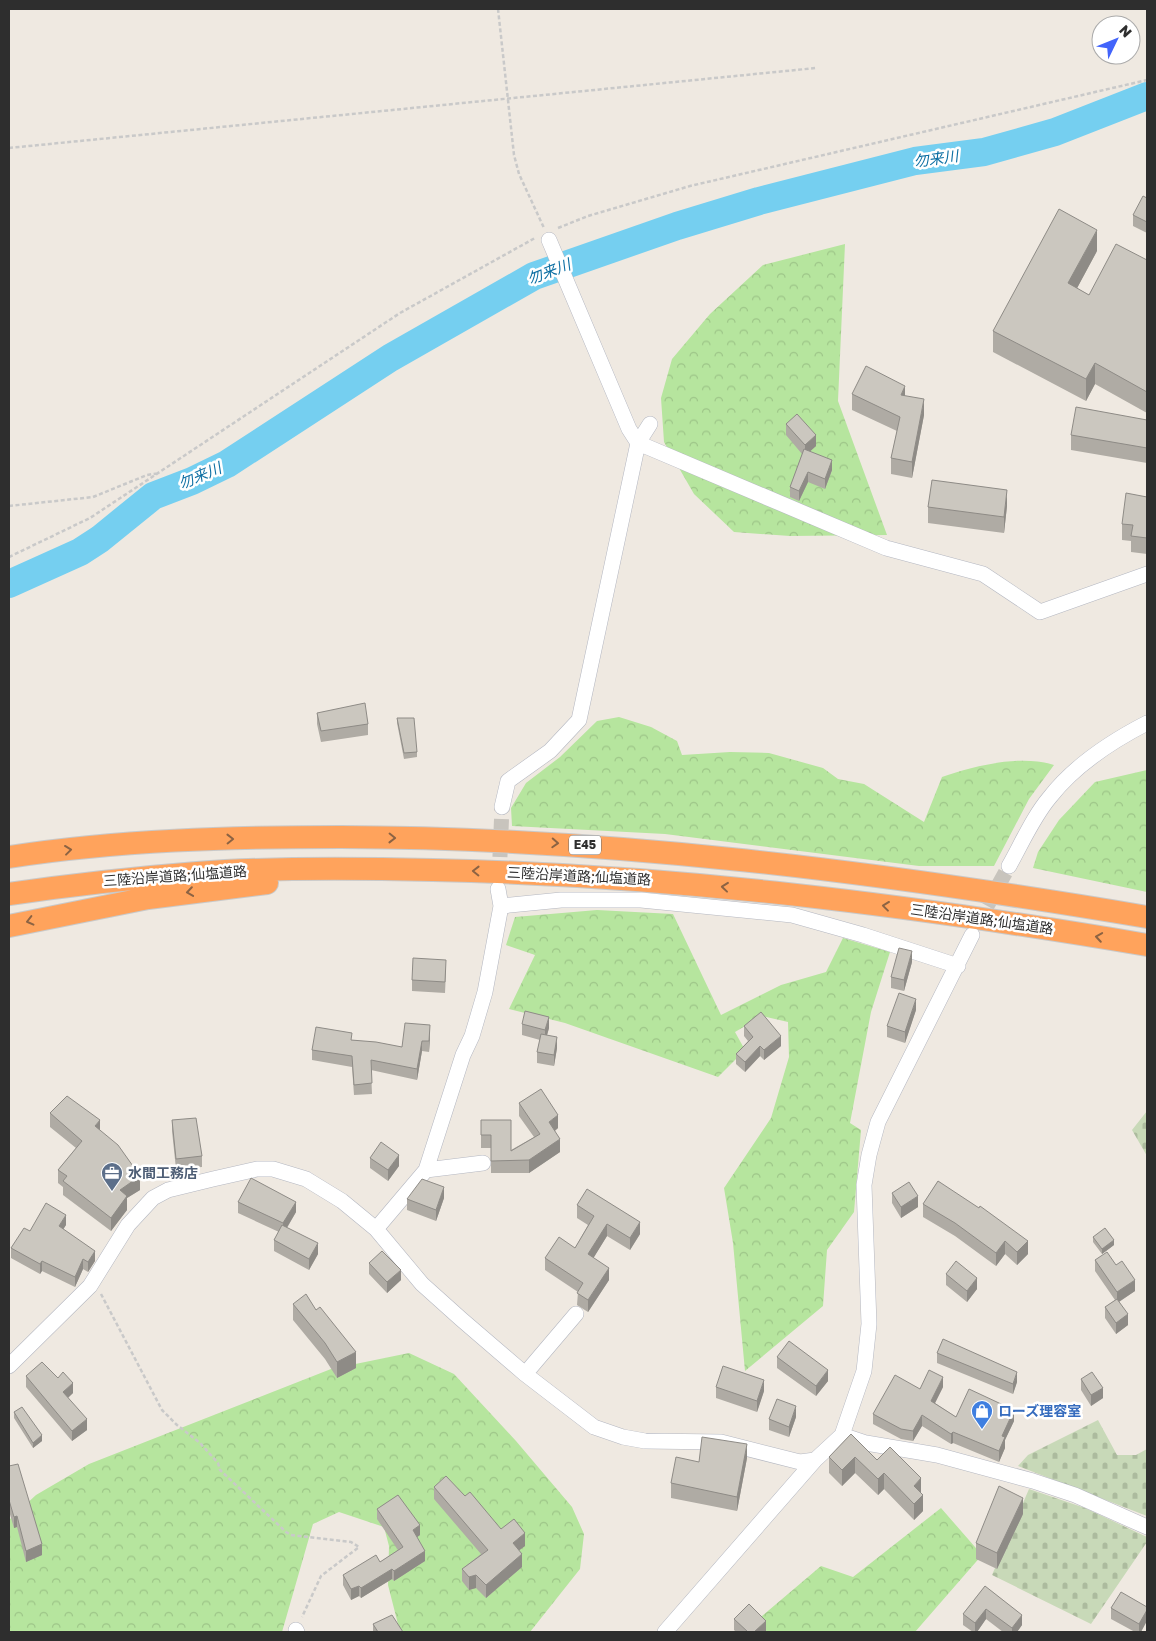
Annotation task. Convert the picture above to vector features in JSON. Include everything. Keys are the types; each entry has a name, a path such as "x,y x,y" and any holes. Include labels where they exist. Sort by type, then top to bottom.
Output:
{"highway":[{"name":"三陸沿岸道路;仙塩道路","path":"12,856 85,848 213,839 396,838 506,840 672,852 781,864 918,881 1147,917"},
{"name":"三陸沿岸道路;仙塩道路","path":"9,894 77,884 200,872 290,869 394,869 587,875 747,889 912,909 1147,944"},
{"path":"9,926 148,898 394,869"}],"street":[{"path":"549,240 629,429 638,443 886,548 983,574 1040,612 1147,574"},
{"path":"502,807 508,780 550,751 579,720 638,443 650,424"},
{"path":"1009,866 1030,827 1050,797 1064,782 1090,758 1147,723"},
{"path":"376,1229 426,1170 477,1018 491,964 501,906 498,889"},
{"path":"501,906 561,900 641,900 792,915 863,935 958,966"},
{"path":"665,1632 815,1460 842,1435 864,1372 867,1348 869,1324 864,1185 869,1154 878,1122 972,935"},
{"path":"426,1170 483,1163"},
{"path":"9,1366 90,1286 128,1225 153,1198 168,1190 257,1169 288,1172 306,1179 342,1201 376,1229 422,1284 525,1374 594,1427 623,1438 645,1441 721,1442 800,1462 815,1460"},
{"path":"525,1374 576,1314"},
{"path":"842,1435 866,1443 937,1455 1033,1480 1075,1495 1147,1526"}],"path":[{"path":"498,9 506,99 514,155 519,174 549,240"},
{"path":"9,148 816,68"},
{"path":"9,506 93,498 147,475 160,473"},
{"path":"90,1286 103,1296 162,1410 200,1443 228,1478 291,1534 351,1542 359,1547 321,1576 296,1631"}],"green space":[{"path":"845,244 838,401 887,535 790,536 734,532 694,494 664,442 661,398 672,359 710,314 763,265"},
{"path":"619,717 651,727 677,741 682,755 730,752 769,753 823,768 838,779 864,784 924,822 942,777 983,765 1012,761 1041,762 1054,765 1029,799 994,866 919,866 665,834 512,826 511,808 526,783 560,757 597,721"},
{"path":"1147,770 1147,892 1033,868 1038,852 1059,820 1095,782"},
{"path":"597,910 673,914 721,1015 781,985 826,972 843,938 890,952 871,1012 850,1123 861,1130 854,1212 827,1250 823,1306 745,1371 733,1243 724,1188 771,1118 789,1057 788,1022 762,1016 735,1032 745,1050 718,1077 565,1023 509,1009 535,955 506,945 515,917"},
{"path":"1147,1111 1147,1156 1132,1130"},
{"path":"409,1353 454,1374 516,1441 572,1507 584,1534 580,1569 530,1632 400,1632 388,1585 389,1546 384,1527 339,1512 313,1524 282,1632 9,1632 9,1520 36,1495 89,1464 331,1369"},
{"path":"1098,1420 1117,1455 1136,1455 1147,1449 1147,1516 1018,1466 1028,1455"},
{"path":"1029,1489 1085,1508 1147,1537 1147,1542 1091,1624 992,1575"},
{"path":"941,1508 982,1555 915,1632 743,1632 821,1566 853,1577"}],"building":[{"path":"1143,196 1147,198 1147,222 1133,215"},
{"path":"1059,209 1097,230 1068,283 1089,295 1116,244 1147,260 1147,392 1095,363 1086,379 993,331"},
{"path":"866,366 905,386 901,395 924,399 912,462 891,458 900,417 852,394"},
{"path":"1076,407 1147,420 1147,448 1071,435"},
{"path":"797,414 816,435 805,445 786,424"},
{"path":"804,449 832,460 825,479 808,472 799,491 790,487"},
{"path":"932,480 1007,490 1004,517 928,507"},
{"path":"1126,493 1147,497 1147,538 1131,536 1133,525 1122,524"},
{"path":"365,703 368,724 321,731 317,713"},
{"path":"397,718 414,718 417,752 404,753"},
{"path":"899,948 912,951 904,980 891,977"},
{"path":"413,958 446,960 445,982 412,980"},
{"path":"899,993 916,999 905,1032 887,1026"},
{"path":"525,1011 549,1017 545,1030 522,1024"},
{"path":"761,1012 781,1036 764,1050 760,1046 745,1062 736,1054 753,1037 744,1026"},
{"path":"405,1023 430,1025 429,1041 422,1041 417,1069 371,1060 372,1083 354,1085 352,1056 312,1050 316,1027 352,1033 351,1040 402,1047"},
{"path":"541,1034 557,1037 554,1055 537,1052"},
{"path":"541,1089 558,1115 549,1122 560,1139 529,1160 491,1161 491,1135 481,1135 481,1120 511,1120 511,1151 540,1134 519,1103"},
{"path":"67,1096 100,1120 95,1126 118,1145 140,1176 120,1190 127,1196 111,1218 63,1181 67,1176 58,1170 82,1141 50,1113"},
{"path":"196,1118 202,1156 176,1159 172,1120"},
{"path":"381,1142 399,1155 388,1170 370,1158"},
{"path":"251,1178 296,1202 283,1223 238,1202"},
{"path":"422,1179 444,1187 436,1210 407,1199"},
{"path":"938,1181 979,1208 980,1206 1028,1241 1017,1252 1005,1241 996,1253 955,1223 923,1204"},
{"path":"909,1182 918,1196 901,1207 892,1193"},
{"path":"587,1189 640,1222 630,1238 607,1224 588,1254 609,1268 588,1300 577,1293 583,1283 545,1258 559,1237 575,1248 594,1216 577,1205"},
{"path":"46,1203 66,1215 59,1226 95,1251 88,1262 83,1259 75,1277 42,1261 40,1264 11,1248 24,1228 30,1231"},
{"path":"282,1225 318,1243 309,1259 274,1240"},
{"path":"1105,1228 1114,1240 1102,1249 1093,1237"},
{"path":"382,1251 401,1270 387,1282 369,1263"},
{"path":"1107,1252 1116,1265 1122,1261 1135,1280 1117,1292 1095,1260"},
{"path":"956,1261 977,1278 967,1291 946,1274"},
{"path":"306,1294 316,1310 320,1307 356,1352 337,1362 325,1343 293,1304"},
{"path":"1117,1299 1128,1314 1116,1323 1105,1307"},
{"path":"943,1339 1017,1372 1013,1384 937,1353"},
{"path":"789,1341 828,1370 816,1386 777,1357"},
{"path":"42,1362 58,1378 63,1372 73,1383 63,1392 87,1419 72,1431 26,1376"},
{"path":"723,1366 764,1380 757,1401 716,1387"},
{"path":"929,1370 943,1377 931,1401 956,1417 969,1389 1014,1410 1002,1436 1005,1437 999,1451 953,1432 951,1434 922,1415 913,1431 901,1429 873,1414 895,1375 920,1389"},
{"path":"1092,1372 1103,1388 1091,1395 1081,1379"},
{"path":"777,1399 796,1406 789,1427 769,1419"},
{"path":"22,1407 42,1435 33,1443 14,1412"},
{"path":"851,1434 877,1460 890,1447 921,1478 914,1486 923,1495 914,1504 884,1473 878,1479 855,1457 842,1470 829,1457"},
{"path":"702,1437 747,1444 737,1497 671,1483 676,1457 699,1462"},
{"path":"18,1464 42,1544 26,1551 17,1516 14,1517 9,1500 9,1466"},
{"path":"446,1476 465,1496 470,1492 501,1529 514,1519 525,1533 513,1543 522,1554 486,1585 476,1575 469,1577 462,1569 488,1550 434,1487"},
{"path":"999,1486 1023,1498 997,1553 976,1543"},
{"path":"398,1495 420,1525 413,1530 425,1551 394,1571 392,1569 361,1588 359,1586 351,1589 343,1575 376,1555 380,1562 403,1547 377,1509"},
{"path":"985,1586 1022,1615 1012,1628 986,1609 975,1623 963,1614"},
{"path":"1121,1592 1147,1607 1139,1624 1111,1608"},
{"path":"749,1604 766,1621 754,1632 748,1632 734,1619"},
{"path":"392,1615 403,1632 378,1632 373,1624"}],"waterway":[{"name":"勿来川","path":"9,584 80,552 100,539 153,496 192,481 227,464 390,358 534,276 677,226 759,201 915,161 984,152 1055,132 1147,96"}],"tunnel":[{"path":"499,880 502,807"},
{"path":"976,926 1009,866"}],"place":[{"name":"水間工務店","path":"112,1192"},
{"name":"ローズ理容室","path":"982,1430"}]}
